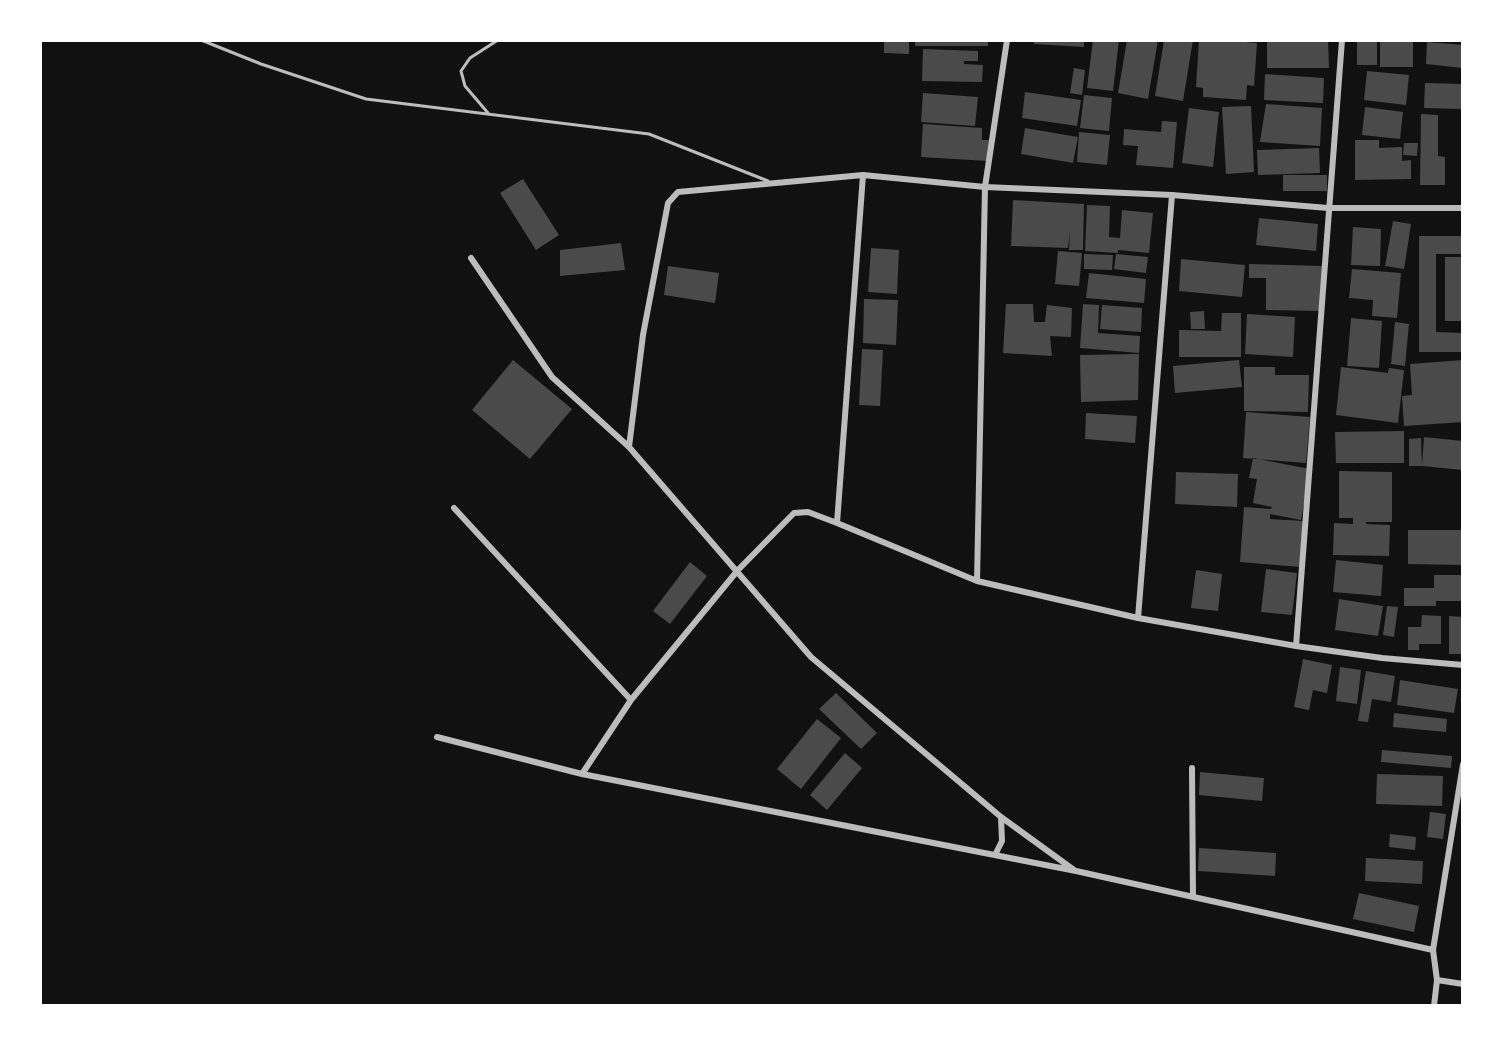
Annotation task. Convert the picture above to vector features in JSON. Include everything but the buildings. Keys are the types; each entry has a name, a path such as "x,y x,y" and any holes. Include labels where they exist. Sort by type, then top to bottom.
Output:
{"street":[{"path":"977,581 985,187 1007,40"},
{"path":"1296,646 1342,40"},
{"path":"837,523 863,175"},
{"path":"629,447 643,335 668,203 678,192 863,175 985,187 1172,195 1328,208 1463,208"},
{"path":"1138,618 1172,195"},
{"path":"471,258 552,377 629,447 811,657 1001,817 1076,871"},
{"path":"454,508 631,700"},
{"path":"582,774 631,700 738,570 794,513 808,512 977,581 1138,618 1296,646 1463,665"},
{"path":"437,737 582,774 1076,871 1433,950"},
{"path":"1434,1006 1437,980 1433,950 1463,764"},
{"path":"1192,768 1193,897"},
{"path":"995,855 1002,841 1001,817"},
{"path":"1452,839 1463,840"},
{"path":"1437,980 1463,984"}],"lane":[{"path":"201,40 366,99 649,134 771,183"},
{"path":"488,113 465,86 461,71 470,58 498,40"}]}
